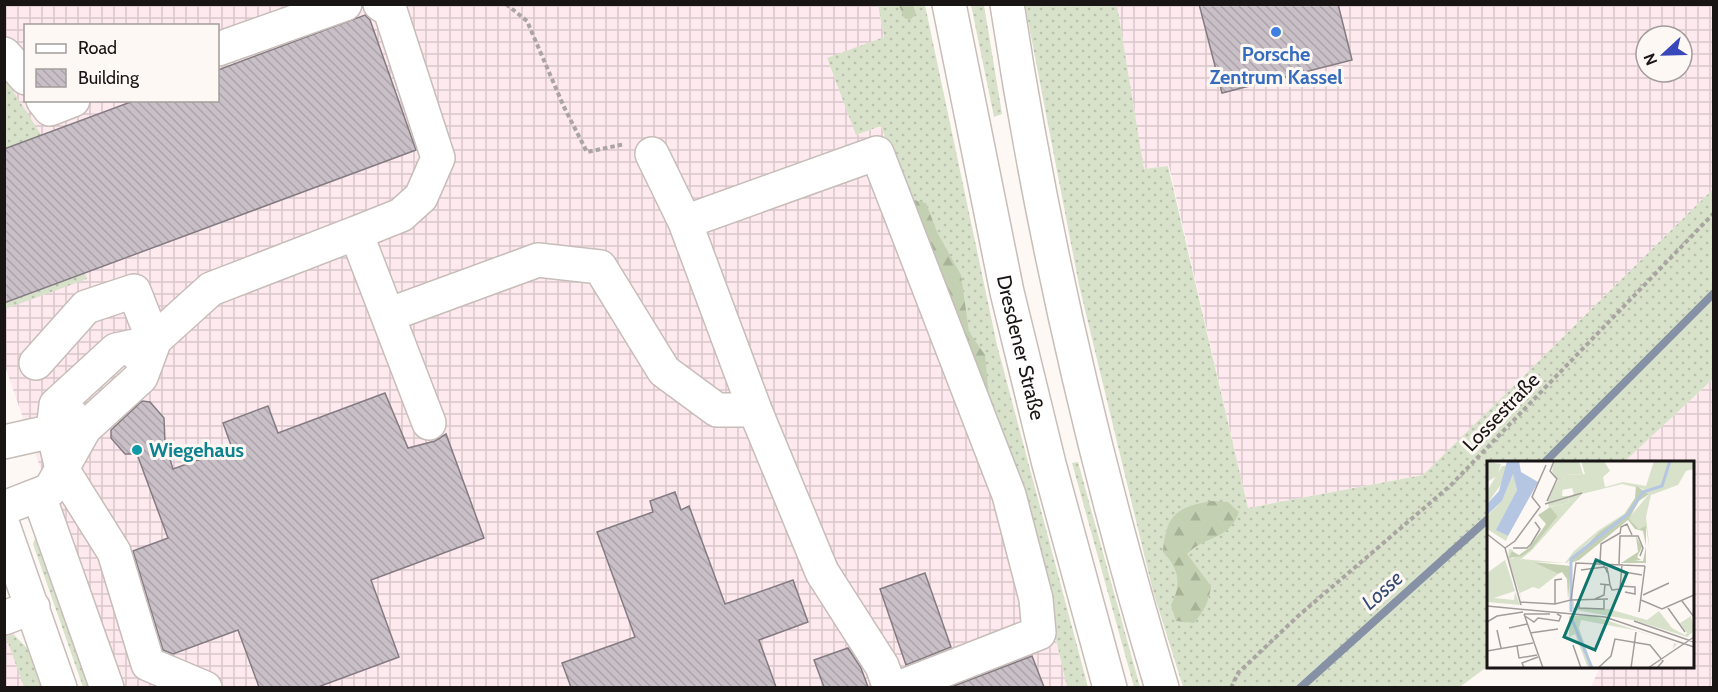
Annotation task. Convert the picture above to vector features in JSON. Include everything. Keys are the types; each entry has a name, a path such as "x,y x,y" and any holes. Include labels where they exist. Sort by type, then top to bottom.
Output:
{"main road":[{"path":"219,49 298,12 345,4"},
{"path":"4,442 53,431 211,289 401,215 422,197 438,158 390,10 380,4"},
{"name":"Dresdener Straße","path":"949,4 1007,292 1067,532 1110,687"},
{"path":"1007,4 1059,289 1093,441 1162,687"},
{"path":"5,52 24,76"},
{"path":"45,102 50,109 68,102"},
{"path":"685,222 877,153 1009,495 1036,599 1039,633 898,687"},
{"path":"652,154 685,222 755,410 822,572 882,666 890,687"},
{"path":"356,233 429,423"},
{"path":"388,315 538,260 600,267 664,371 717,410 755,410"},
{"path":"4,508 50,490 85,429 141,377 154,342 134,291 86,307 36,363"},
{"path":"53,431 62,469 114,552 148,664 205,687"},
{"path":"39,496 107,687"},
{"path":"4,528 16,598 60,687"}],"path":[{"path":"506,4 527,21 564,107 587,152 640,142 652,154"},
{"name":"Lossestraße","path":"1231,687 1238,673 1297,617 1451,485 1713,213"}],"shaded area":[{"path":"4,5 878,5 884,37 827,59 857,135 881,126 1026,511 1067,687 116,687 5,366"},
{"path":"1117,5 1713,5 1713,189 1423,475 1248,508 1169,166 1144,169"},
{"path":"1713,379 1713,687 1591,687 1600,668 1694,668 1694,461 1625,461"},
{"path":"4,603 19,645 33,687 5,687"}],"green space":[{"path":"878,5 925,5 997,345 1088,687 1067,687 1026,511 881,126 856,135 827,58 884,37"},
{"path":"899,5 913,5 916,14 910,20 904,18"},
{"path":"971,5 984,5 1002,114 994,117"},
{"path":"1025,5 1117,5 1144,169 1168,166 1248,508 1423,475 1713,189 1713,379 1625,461 1487,461 1487,667 1460,687 1183,687 1153,591 1079,285"},
{"path":"4,77 42,136 4,149"},
{"path":"914,200 926,203 937,232 961,275 969,332 985,355 989,398 907,214"},
{"path":"85,273 87,279 5,309 5,303"},
{"path":"1078,462 1140,687 1134,687 1072,463"},
{"path":"1212,501 1228,502 1239,512 1235,521 1223,533 1187,554 1211,586 1206,606 1194,623 1176,621 1171,605 1177,590 1177,577 1173,564 1163,552 1167,529 1176,514 1182,510"},
{"path":"36,535 98,687 83,687 33,544"},
{"path":"13,634 27,648 41,687 24,687 6,637"}],"building":[{"name":"Porsche Zentrum Kassel","path":"1199,4 1338,4 1352,60 1222,93"},
{"path":"365,15 370,20 416,150 4,303 4,149 131,102 219,102 219,70"},
{"path":"385,393 408,448 435,441 446,434 484,538 371,580 399,657 318,687 259,687 238,630 173,654 163,650 133,551 168,538 137,454 125,454 111,438 111,430 142,401 150,402 164,418 165,443 173,469 232,448 223,423 268,406 278,433"},
{"path":"675,492 681,510 689,506 725,604 793,580 808,622 759,640 776,687 571,687 562,663 635,637 597,532 653,512 650,501"},
{"path":"925,573 951,647 906,665 880,589"},
{"path":"848,648 861,668 868,687 824,687 814,660"},
{"path":"1032,656 1044,687 951,687"}],"waterway":[{"name":"Losse","path":"1546,461 1714,293"},
{"name":"Losse","path":"1300,688 1487,520"}],"place":[{"name":"Porsche Zentrum Kassel","path":"1276,32"},
{"name":"Wiegehaus","path":"137,450"}]}
